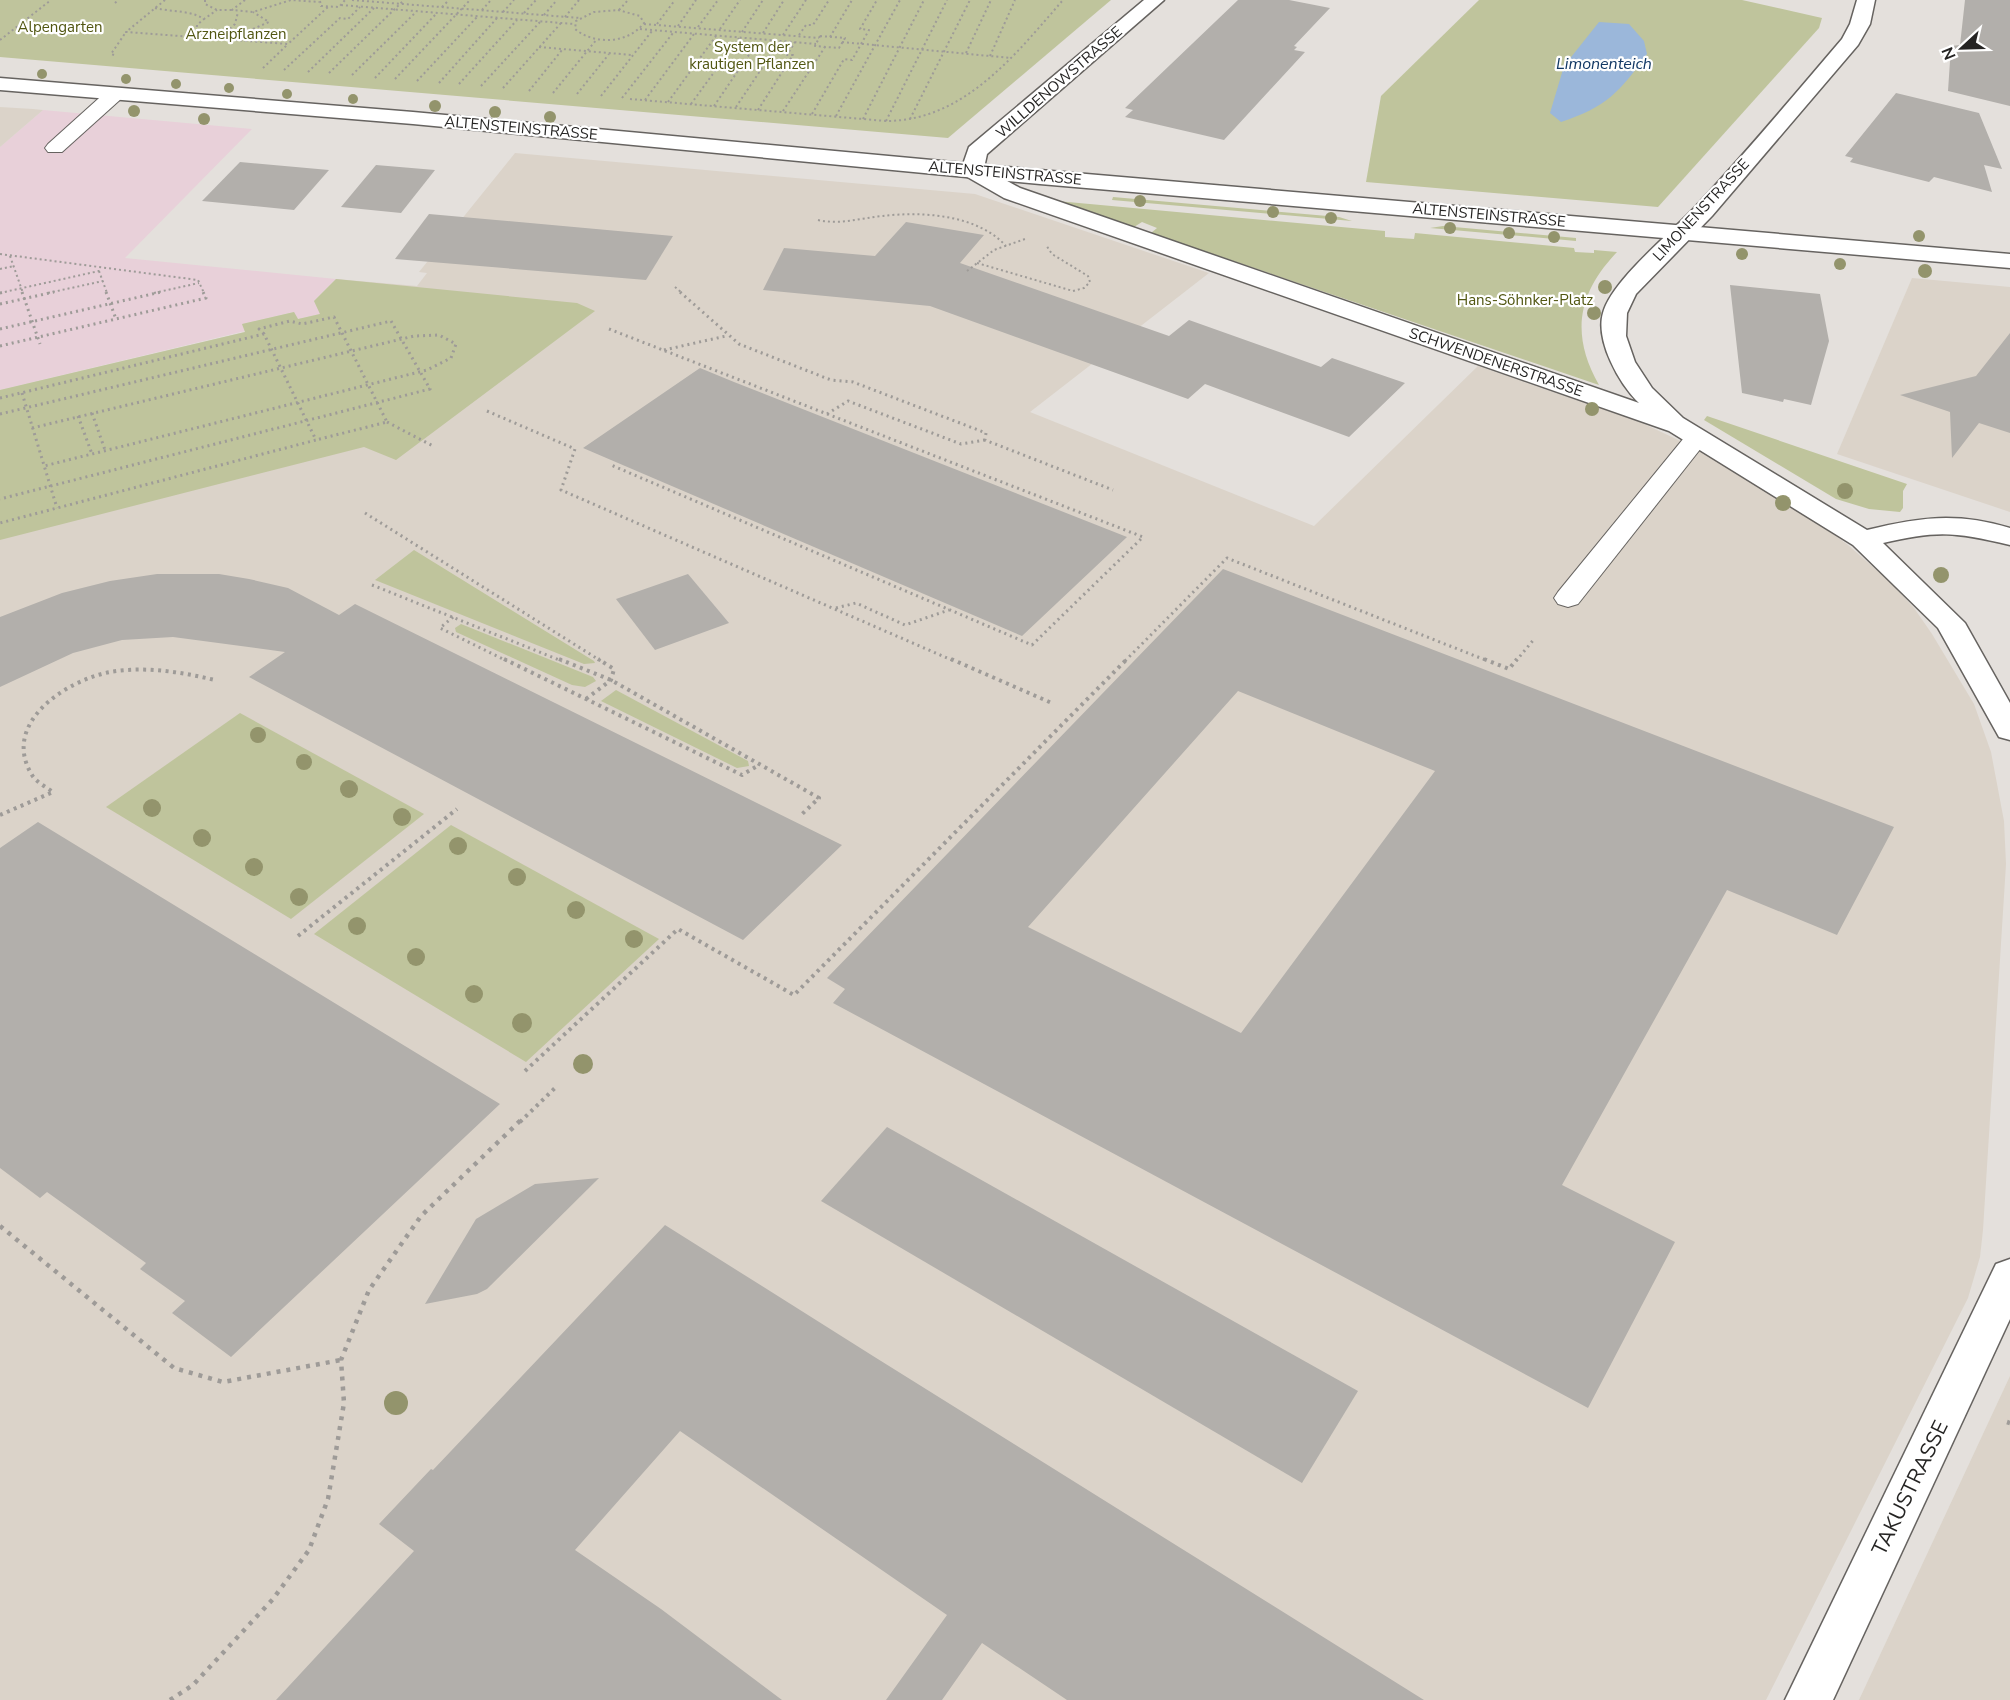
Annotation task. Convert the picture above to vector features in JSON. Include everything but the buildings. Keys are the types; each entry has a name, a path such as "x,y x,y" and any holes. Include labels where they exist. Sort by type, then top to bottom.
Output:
{"street":[{"name":"WILLDENOWSTRASSE","path":"972,170 977,152 1155,0"},
{"name":"LIMONENSTRASSE","path":"1687,431 1643,393 1623,362 1614,336 1616,313 1626,291 1704,211 1851,41 1860,24 1866,0"},
{"name":"ALTENSTEINSTRASSE","path":"0,84 435,120 972,170 2010,261"},
{"name":"SCHWENDENERSTRASSE","path":"972,170 1022,196 1687,431 1863,539"},
{"path":"1863,539 1942,523 1982,528 2010,537"},
{"path":"1863,539 1950,623 2010,730"},
{"name":"TAKUSTRASSE","path":"1809,1700 2010,1275"}],"lane":[{"path":"55,148 115,94"},
{"path":"1568,598 1687,431"}],"path":[{"path":"0,40 51,0"},
{"path":"115,3 118,0"},
{"path":"122,55 111,54 126,32 165,0"},
{"path":"205,0 207,7 238,12 253,12 287,1 304,0 320,1 321,6 339,7 340,5 574,24 580,18 594,12 620,10 636,14 644,24"},
{"path":"232,10 245,0"},
{"path":"340,5 345,0"},
{"path":"352,0 580,18"},
{"path":"340,74 329,73 404,0"},
{"path":"422,5 428,0"},
{"path":"442,7 449,0"},
{"path":"395,79 470,0"},
{"path":"482,10 491,0"},
{"path":"503,12 514,0"},
{"path":"524,14 536,0"},
{"path":"544,15 557,0"},
{"path":"565,17 579,0"},
{"path":"620,10 628,0"},
{"path":"656,24 675,0"},
{"path":"678,26 696,0"},
{"path":"698,28 718,0"},
{"path":"720,30 740,0"},
{"path":"742,32 763,0"},
{"path":"763,33 784,0"},
{"path":"783,35 806,0"},
{"path":"798,36 806,25 813,25 829,0"},
{"path":"830,37 852,0"},
{"path":"812,114 844,59 852,60 869,30 860,29 877,0"},
{"path":"836,117 900,0"},
{"path":"863,119 924,0"},
{"path":"886,121 947,0"},
{"path":"910,119 970,0"},
{"path":"966,53 991,0"},
{"path":"990,56 1015,0"},
{"path":"674,32 622,98 886,121 910,119 950,107 1012,58 1063,0"},
{"path":"296,71 263,68 329,6"},
{"path":"284,70 340,18 348,19 361,7"},
{"path":"155,8 174,13 194,13 204,20"},
{"path":"318,73 308,72 375,8"},
{"path":"196,37 195,28 198,23 214,15 217,10"},
{"path":"363,76 352,75 417,11"},
{"path":"219,39 234,27 239,17 238,12"},
{"path":"244,41 253,29 268,22 253,12"},
{"path":"406,80 375,78 438,13"},
{"path":"428,82 417,81 477,16"},
{"path":"470,85 439,83 498,18"},
{"path":"459,84 518,19"},
{"path":"492,87 481,86 540,21"},
{"path":"512,89 503,88 561,23"},
{"path":"574,24 575,29 582,35 597,38 624,36 640,29 644,24"},
{"path":"644,24 844,38 839,48 814,46 816,44"},
{"path":"640,29 816,44"},
{"path":"711,35 714,29"},
{"path":"601,96 652,30"},
{"path":"126,32 288,44"},
{"path":"645,100 695,34"},
{"path":"668,102 717,36"},
{"path":"691,104 739,37"},
{"path":"554,93 597,38"},
{"path":"816,44 819,38"},
{"path":"714,106 759,39"},
{"path":"736,108 780,41"},
{"path":"758,110 793,55 787,55 795,42"},
{"path":"842,42 1012,58"},
{"path":"539,47 632,55"},
{"path":"782,112 825,47"},
{"path":"529,90 562,49"},
{"path":"585,95 577,94 610,53"},
{"path":"520,90 537,91"},
{"path":"545,92 565,94"},
{"path":"593,96 611,97"},
{"path":"818,220 842,224 892,215 939,218 970,223 992,233 1006,246"},
{"path":"967,271 994,250 1032,236"},
{"path":"977,263 1032,278 1058,288 1073,291 1084,288 1090,282 1088,276 1052,254 1043,239"},
{"path":"0,254 100,269 198,280 206,298 0,346"},
{"path":"10,256 40,344"},
{"path":"0,269 14,266"},
{"path":"100,269 116,319"},
{"path":"0,293 100,269"},
{"path":"0,304 103,281"},
{"path":"0,329 199,283"},
{"path":"675,287 727,336 739,344 831,380 853,382 986,434 985,440"},
{"path":"316,440 264,334 259,329 290,321 302,324 334,317 387,422 434,446"},
{"path":"0,414 391,321 430,389 0,499"},
{"path":"609,329 1143,537 1032,645 611,465"},
{"path":"0,398 264,334"},
{"path":"32,428 401,338 437,334 456,344 456,354 446,363 420,372 44,465"},
{"path":"663,351 727,336"},
{"path":"21,393 57,508"},
{"path":"826,414 848,401 961,444 985,440 1113,490"},
{"path":"487,411 575,449 561,490 1054,704"},
{"path":"92,413 105,450"},
{"path":"78,416 92,454"},
{"path":"0,523 387,422"},
{"path":"365,513 614,669 611,680 586,699"},
{"path":"525,1071 678,929 794,995 1227,558 1509,669 1535,638"},
{"path":"372,585 611,680 819,798 800,816"},
{"path":"834,608 856,603 905,625 950,610"},
{"path":"453,616 440,628 742,775 760,765"},
{"path":"0,815 52,792 32,776 20,753 23,725 40,704 74,683 108,672 169,669 216,680"},
{"path":"298,936 457,809"},
{"path":"171,1700 193,1685 273,1599 309,1550 328,1499 339,1435 344,1403 341,1360 369,1290 421,1216 555,1088"},
{"path":"0,1226 174,1368 223,1382 341,1360"}],"shaded area":[{"path":"0,107 33,109 43,110 0,147"},
{"path":"43,110 252,129 125,258 336,279 314,301 321,314 297,319 293,312 242,324 245,331 0,390 0,147"},
{"path":"515,153 975,194 1209,273 1030,412 1314,526 1478,366 1640,422 1708,454 1806,514 1848,545 1890,582 1914,608 1974,704 1991,752 2004,821 2006,864 1980,1257 1968,1298 1766,1700 0,1700 0,390 245,332 242,324 294,312 298,319 320,314 314,301 336,279 417,286 427,273 419,272"},
{"path":"1912,278 2010,287 2010,512 1837,454"},
{"path":"2010,1376 2010,1700 1859,1700"}],"green space":[{"path":"0,0 1111,0 948,138 0,57"},
{"path":"1479,0 1742,0 1822,18 1819,28 1658,207 1366,182 1381,96"},
{"path":"1113,197 1339,217 1352,221 1112,200"},
{"name":"Hans-Söhnker-Platz","path":"1057,201 1385,231 1385,237 1414,239 1415,233 1574,248 1575,252 1594,253 1594,250 1617,252 1594,283 1582,315 1584,348 1599,385 1151,233 1157,228 1142,222 1134,227"},
{"path":"1443,226 1576,238 1576,241 1430,228"},
{"path":"336,279 577,303 595,311 396,460 364,447 0,540 0,390 245,332 242,324 294,312 298,319 320,314 314,301"},
{"path":"1707,416 1907,484 1903,491 1903,508 1900,512 1869,509 1836,499 1704,420"},
{"path":"414,550 595,663 584,664 375,580"},
{"path":"461,624 593,677 596,681 585,687 572,685 456,632 455,628"},
{"path":"616,690 748,761 749,766 737,768 601,701"},
{"path":"240,713 424,814 291,919 106,807"},
{"path":"451,825 659,939 526,1062 314,934"}],"water":[{"name":"Limonenteich","path":"1599,22 1629,24 1644,41 1647,54 1611,97 1590,110 1561,122 1550,113 1564,66"}],"park label":[{"name":"Alpengarten","path":"60,27"},
{"name":"Arzneipflanzen","path":"236,34"},
{"name":"System der krautigen Pflanzen","path":"752,56"}]}
